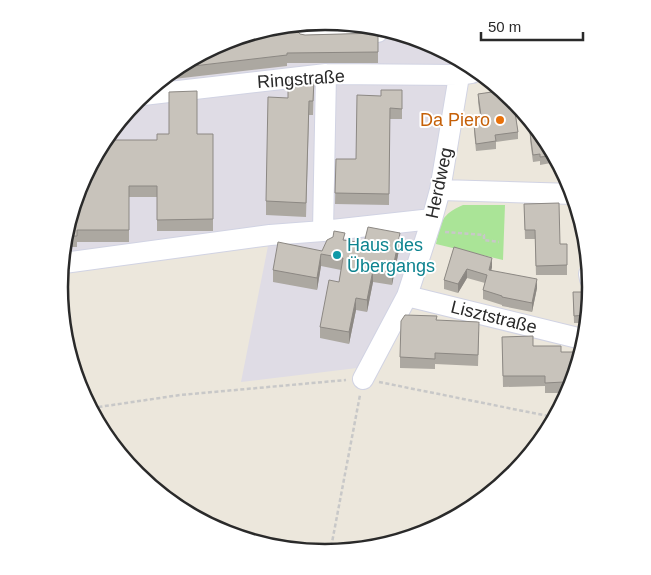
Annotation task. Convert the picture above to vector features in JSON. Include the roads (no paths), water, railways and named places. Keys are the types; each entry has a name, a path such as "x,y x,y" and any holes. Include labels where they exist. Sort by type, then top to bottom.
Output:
{"street":[{"path":"305,31 305,34 362,32"},
{"name":"Ringstraße","path":"157,93 326,74 465,71"},
{"name":"Herdweg","path":"363,379 407,296 440,190 465,71"},
{"path":"324,232 326,74"},
{"path":"440,190 565,194"},
{"path":"70,262 270,235 430,226"},
{"name":"Lisztstraße","path":"407,296 578,338"}],"place":[{"name":"Da Piero","path":"500,120"},
{"name":"Haus des Übergangs","path":"337,255"}]}
